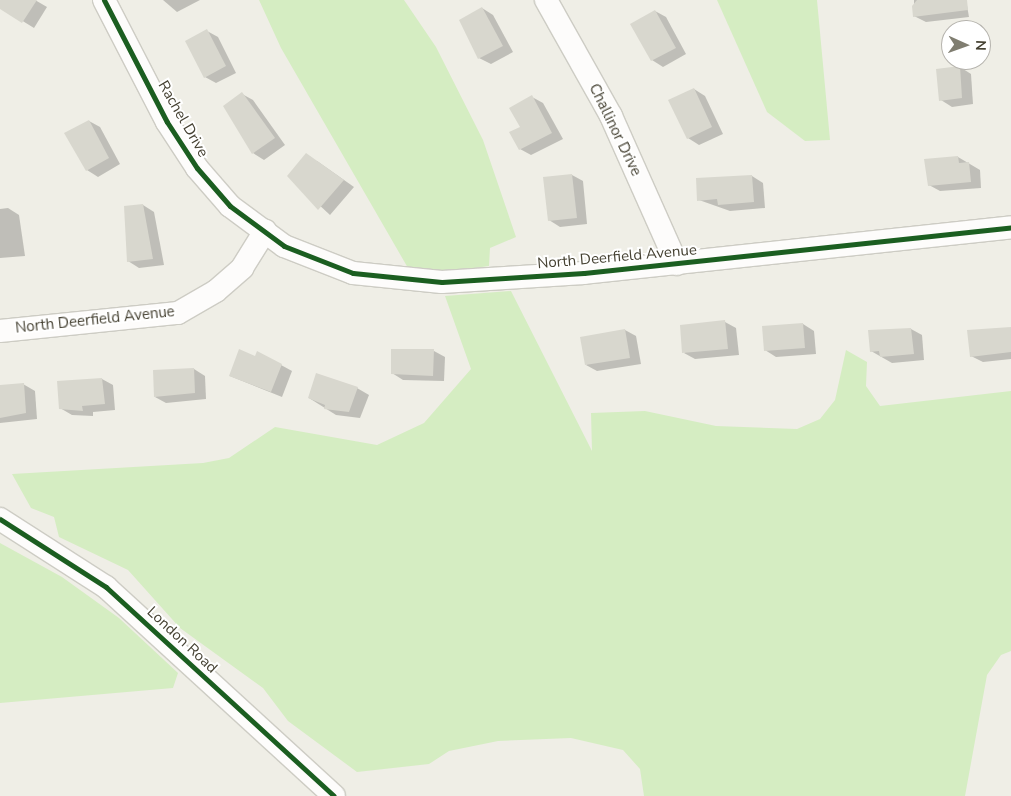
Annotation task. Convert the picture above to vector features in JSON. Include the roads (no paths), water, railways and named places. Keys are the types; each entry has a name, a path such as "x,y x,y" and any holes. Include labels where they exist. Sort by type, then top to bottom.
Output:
{"street":[{"name":"Rachel Drive","path":"104,0 167,122 197,168 230,206 265,231"},
{"name":"Challinor Drive","path":"546,0 611,116 677,264"},
{"name":"North Deerfield Avenue","path":"0,331 178,313 216,291 242,268 265,231 284,246 353,273 409,282 677,264 1011,227"},
{"name":"London Road","path":"0,519 106,587 334,796"}]}
